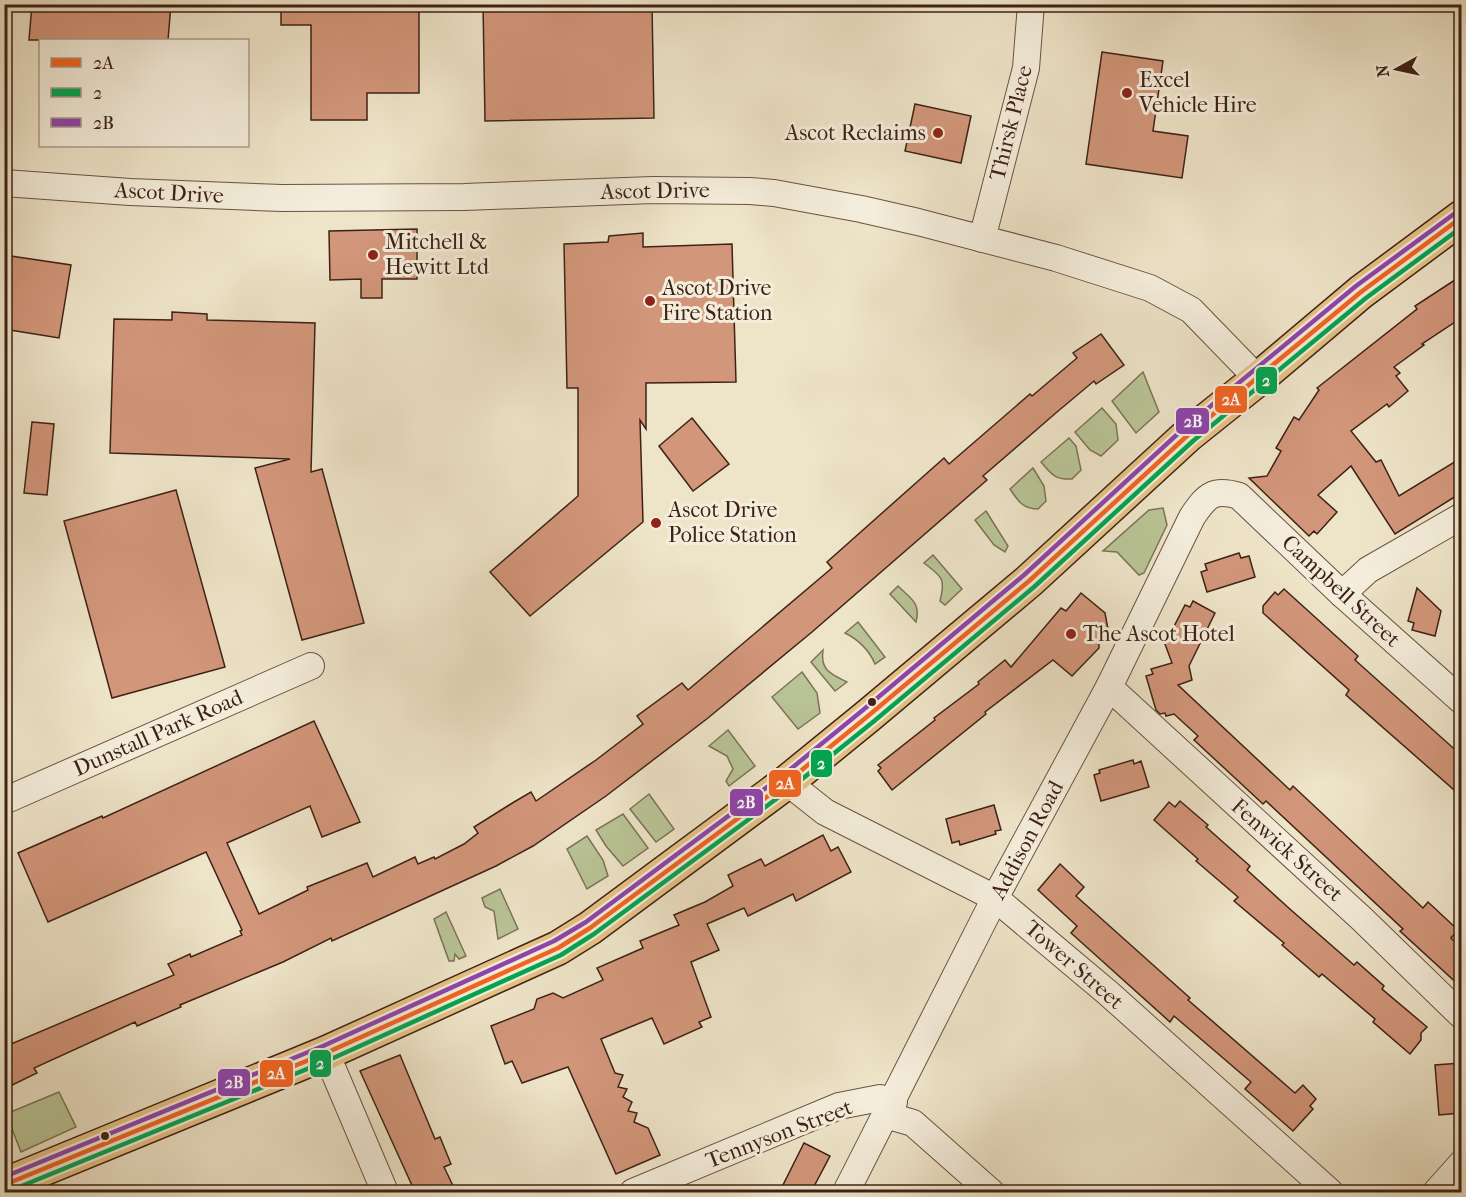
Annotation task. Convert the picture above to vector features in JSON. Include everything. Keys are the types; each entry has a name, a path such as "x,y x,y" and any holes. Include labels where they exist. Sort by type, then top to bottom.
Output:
{"main road":[{"path":"4,1185 326,1053 558,948 590,928 787,782 1024,585 1188,435 1258,380 1361,292 1461,218"}],"street":[{"name":"Thirsk Place","path":"982,239 1026,68 1031,4"},
{"name":"Ascot Drive","path":"4,183 130,192 282,198 460,197 653,190 750,191 861,209 1056,258 1150,288 1191,310 1258,380"},
{"name":"Campbell Street","path":"1215,494 1227,492 1239,496 1342,594 1461,700"},
{"name":"Addison Road","path":"846,1192 995,898 1109,687 1192,517 1204,499 1215,494"},
{"path":"1342,594 1368,570 1461,516"},
{"name":"Dunstall Park Road","path":"4,801 311,666"},
{"name":"Fenwick Street","path":"1109,687 1362,919 1461,1016"},
{"name":"Tower Street","path":"787,782 825,812 995,898 1108,993 1330,1192"},
{"path":"326,1053 385,1192"},
{"name":"Tennyson Street","path":"633,1192 839,1106 880,1098 890,1108 913,1123 991,1192"},
{"path":"1436,1192 1461,1163"}],"green space":[{"path":"1143,372 1159,412 1136,433 1112,401"},
{"path":"1102,408 1116,424 1118,440 1101,456 1090,450 1075,432"},
{"path":"1069,438 1076,446 1081,470 1072,479 1057,477 1041,462"},
{"path":"1033,468 1044,486 1046,501 1038,509 1028,508 1021,503 1010,489"},
{"path":"1163,508 1167,525 1144,573 1139,575 1117,552 1103,551 1149,510"},
{"path":"986,511 1008,546 1005,552 994,545 975,520"},
{"path":"933,555 962,589 945,605 940,601 943,587 941,579 924,563"},
{"path":"898,586 916,606 916,622 890,594"},
{"path":"858,622 885,657 875,664 863,646 845,633"},
{"path":"823,650 823,663 828,671 847,682 835,691 811,662"},
{"path":"802,672 817,693 820,713 798,729 772,697"},
{"path":"728,730 755,766 729,786 726,781 733,769 727,756 709,746"},
{"path":"649,794 674,829 656,842 630,809"},
{"path":"623,814 648,848 623,866 596,830"},
{"path":"587,836 603,860 608,876 587,889 567,849"},
{"path":"500,889 518,929 498,939 494,911 485,907 482,898"},
{"path":"446,912 466,956 459,959 455,954 454,961 449,961 434,919"},
{"path":"59,1092 76,1127 21,1152 6,1114"}],"building":[{"path":"32,4 171,4 168,39 29,40"},
{"path":"281,4 419,4 419,93 367,93 367,120 311,120 311,25 281,25"},
{"path":"483,4 652,4 654,118 485,121"},
{"path":"1102,52 1163,61 1153,131 1188,136 1182,178 1086,164"},
{"name":"Ascot Reclaims","path":"915,104 971,116 961,163 905,151"},
{"name":"Mitchell & Hewitt Ltd","path":"417,229 417,279 382,279 382,298 361,298 361,279 330,280 329,231"},
{"path":"643,233 643,247 732,244 736,382 646,383 646,429 640,420 643,522 530,616 490,572 578,496 578,388 567,388 564,244 608,242 609,236"},
{"path":"4,255 71,265 59,338 4,329"},
{"path":"1461,276 1461,318 1422,344 1424,345 1394,367 1400,373 1396,376 1408,391 1389,407 1387,404 1351,431 1376,462 1381,460 1399,496 1461,458 1461,493 1395,534 1351,466 1318,495 1337,512 1317,534 1314,531 1309,536 1249,478 1267,476 1281,451 1276,448 1294,417 1299,420 1319,390 1317,388 1417,309 1415,306"},
{"path":"172,312 207,314 207,320 315,323 311,472 322,469 364,623 302,640 255,468 290,459 110,453 114,319 172,320"},
{"path":"1101,334 1124,365 1096,384 1094,381 983,476 987,480 812,632 708,718 606,796 533,846 496,866 332,941 331,938 283,962 180,1005 181,1007 137,1026 135,1022 34,1068 37,1073 4,1089 4,1047 174,975 168,964 190,954 191,957 242,935 240,931 242,930 206,852 48,922 18,853 102,816 103,818 314,721 360,822 322,837 310,806 227,843 259,914 308,890 307,887 367,863 373,877 415,857 418,864 434,857 435,859 464,844 478,833 474,827 514,802 531,792 536,801 596,760 643,724 637,716 682,683 688,690 832,568 827,562 944,458 949,464 1030,394 1032,396 1077,358 1073,353"},
{"path":"692,418 729,464 693,491 659,446"},
{"path":"32,422 54,424 47,495 24,493"},
{"path":"176,490 225,667 112,698 64,521"},
{"path":"1239,553 1241,558 1249,556 1255,577 1207,592 1201,572 1207,570 1205,564"},
{"path":"1417,588 1441,611 1435,636 1412,630 1414,623 1408,621"},
{"path":"1284,589 1358,656 1355,660 1461,755 1461,796 1346,695 1349,690 1263,613 1263,606 1275,592 1278,595"},
{"path":"1081,593 1105,613 1108,629 1099,640 1099,648 1072,676 1053,660 985,712 986,714 892,790 878,771 881,768 878,765 979,684 978,682 1005,660 1011,667 1061,608 1066,611"},
{"path":"1193,601 1215,613 1189,666 1192,680 1178,685 1290,790 1293,786 1423,908 1428,902 1458,930 1451,938 1461,948 1461,987 1400,931 1403,929 1266,801 1263,804 1194,740 1198,736 1174,714 1166,716 1165,713 1160,714 1156,710 1146,676 1153,674 1151,669 1172,663 1165,644 1185,605 1190,607"},
{"path":"1133,760 1134,764 1141,761 1149,787 1101,801 1094,775 1100,773 1099,770"},
{"path":"1180,801 1250,866 1247,870 1354,965 1357,962 1384,986 1382,989 1427,1027 1421,1033 1421,1040 1410,1054 1373,1022 1375,1019 1322,974 1319,977 1282,945 1284,943 1234,901 1238,897 1196,861 1198,859 1154,820 1169,802 1175,807"},
{"path":"994,805 1001,830 995,831 996,834 960,845 959,841 952,843 946,819"},
{"path":"823,835 831,851 838,847 851,872 796,901 793,894 748,916 744,908 707,924 719,950 691,962 711,1017 699,1022 702,1027 664,1044 652,1018 601,1039 615,1073 623,1075 618,1087 627,1089 623,1097 632,1102 628,1111 637,1113 634,1122 648,1128 660,1155 616,1174 568,1067 522,1083 512,1061 505,1064 491,1026 534,1009 537,999 553,993 563,998 603,980 597,968 643,948 640,941 679,925 674,915 705,902 733,886 728,875 761,859 765,866"},
{"path":"1060,864 1084,887 1076,896 1190,998 1188,1000 1295,1093 1303,1085 1316,1099 1310,1106 1313,1109 1293,1131 1245,1089 1251,1082 1174,1016 1170,1022 1071,933 1077,926 1038,890"},
{"path":"400,1055 435,1139 440,1137 451,1164 444,1167 456,1192 415,1192 360,1071"},
{"path":"1461,1063 1461,1113 1439,1115 1435,1065"},
{"path":"804,1143 830,1156 811,1192 797,1192 783,1185"}],"transit line":[{"name":"2B","path":"4,1177 323,1046 554,941 586,922 782,776 863,710 1024,575 1183,429 1356,286 1458,211"},
{"name":"2A","path":"4,1185 326,1053 558,948 590,928 787,782 868,716 1029,581 1188,435 1361,292 1462,217"},
{"name":"2","path":"7,1192 329,1060 561,955 594,934 791,788 873,722 1034,587 1193,441 1366,298 1462,227"}],"place":[{"name":"Excel Vehicle Hire","path":"1127,93"},
{"name":"Ascot Reclaims","path":"938,133"},
{"name":"Mitchell & Hewitt Ltd","path":"373,255"},
{"name":"Ascot Drive Fire Station","path":"650,301"},
{"name":"Ascot Drive Police Station","path":"656,523"},
{"name":"The Ascot Hotel","path":"1071,634"}]}
